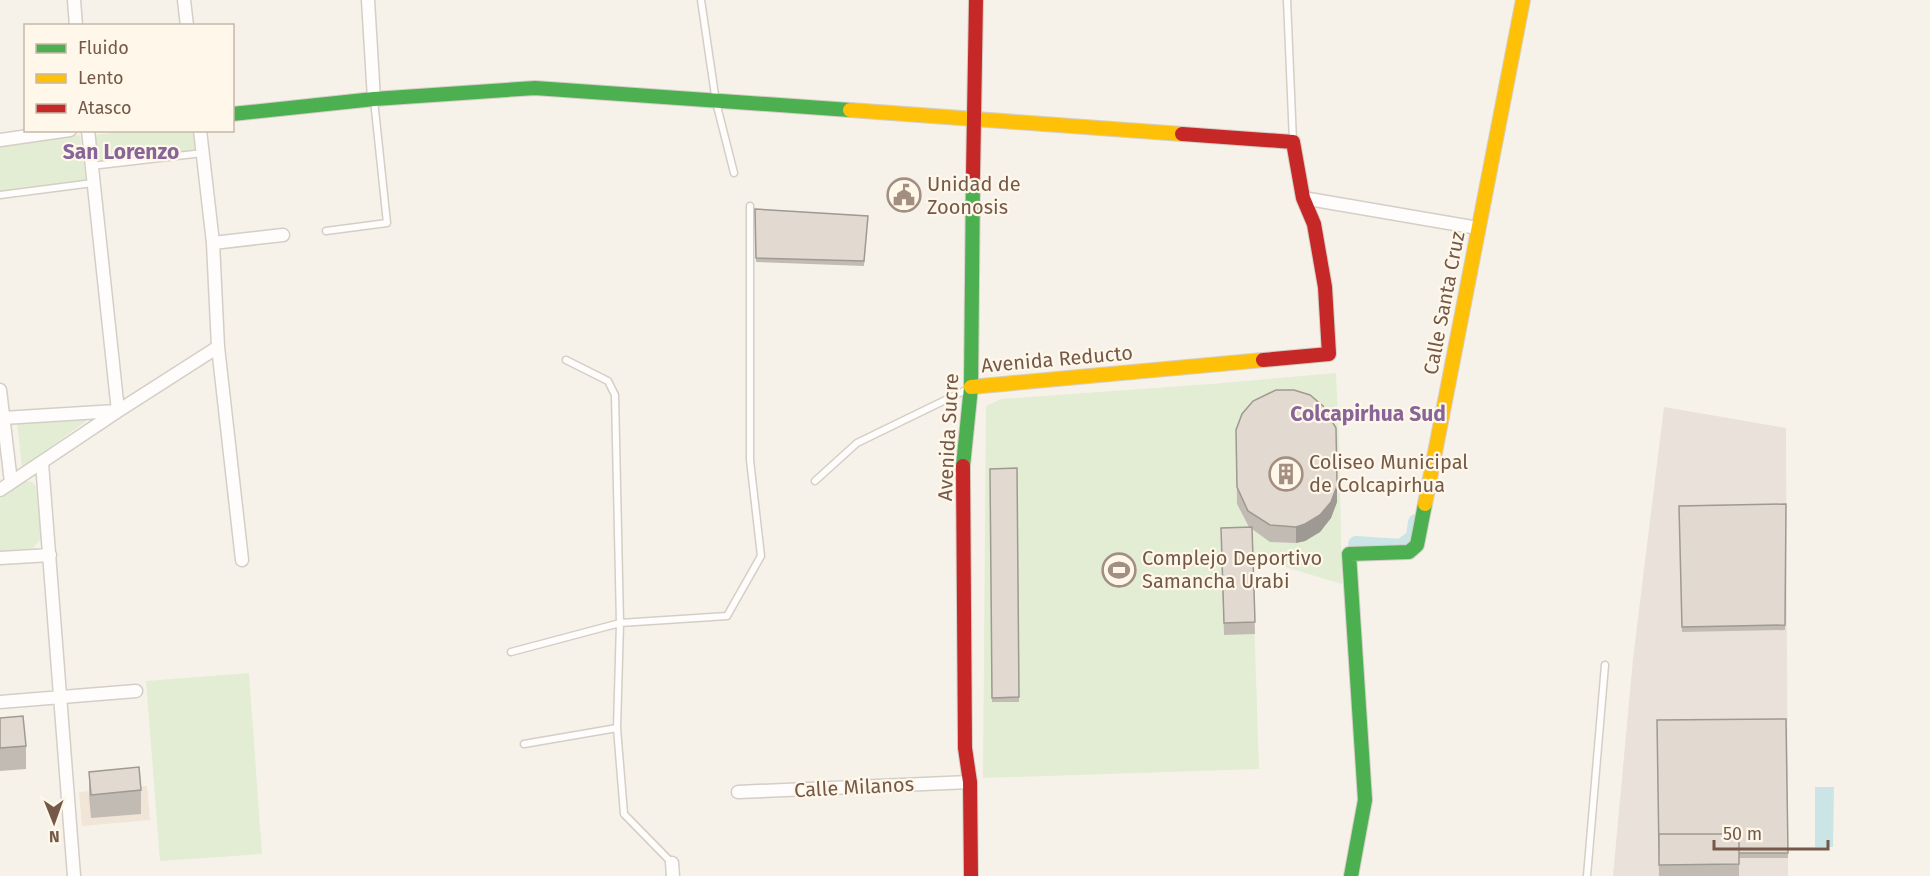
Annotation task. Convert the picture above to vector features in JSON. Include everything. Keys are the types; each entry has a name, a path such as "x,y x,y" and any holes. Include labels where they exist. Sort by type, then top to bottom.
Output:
{"street":[{"path":"74,0 76,24"},
{"path":"184,0 187,24"},
{"path":"368,0 374,99"},
{"name":"Avenida Sucre","path":"971,876 970,782 965,748 963,458 971,387 976,0"},
{"name":"Calle Santa Cruz","path":"1352,876 1365,800 1349,554 1409,552 1417,545 1523,0"},
{"path":"234,114 374,99 535,88 1293,142 1303,198 1478,228"},
{"path":"0,140 56,132"},
{"path":"88,132 118,411"},
{"path":"200,132 213,243 218,347 242,560"},
{"name":"Avenida Reducto","path":"971,387 1329,354 1325,287 1314,224 1303,198"},
{"path":"213,243 283,235"},
{"path":"0,490 218,347"},
{"path":"0,390 11,482"},
{"path":"3,418 118,411"},
{"path":"42,463 74,876"},
{"path":"0,558 50,555"},
{"path":"0,702 136,691"},
{"name":"Calle Milanos","path":"738,792 970,782"},
{"path":"672,863 673,876"}],"lane":[{"path":"701,0 716,102 734,173"},
{"path":"1287,0 1293,142"},
{"path":"326,231 387,223 374,99"},
{"path":"91,166 202,153"},
{"path":"0,195 93,183"},
{"path":"512,652 620,623 727,616 761,556 750,460 750,206"},
{"path":"566,360 608,381 615,395 620,623 617,728 624,814 672,863"},
{"name":"Avenida Reducto","path":"814,481 857,443 971,387"},
{"path":"1587,876 1605,665"},
{"path":"524,744 617,728"}],"shaded area":[{"path":"1664,407 1786,428 1788,876 1613,876 1633,659"},
{"path":"147,786 150,820 82,826 79,792"}],"green space":[{"path":"120,132 197,132 199,151 97,162 94,135"},
{"path":"80,135 86,182 0,192 0,144"},
{"name":"Complejo Deportivo Samancha Urabi","path":"1336,373 1342,584 1252,557 1259,769 983,778 986,406 1001,399"},
{"path":"89,413 86,421 22,468 17,422"},
{"path":"25,481 32,482 36,487 41,539 33,548 0,551 0,499"},
{"path":"249,673 262,854 160,861 146,681"}],"water":[{"path":"1815,787 1834,787 1833,847 1815,847"}],"building":[{"path":"755,209 868,216 864,261 756,258"},
{"name":"Coliseo Municipal de Colcapirhua","path":"1276,390 1294,390 1310,395 1323,406 1336,428 1337,486 1331,502 1320,515 1296,527 1270,525 1248,511 1237,487 1236,430 1242,414 1253,401"},
{"path":"1017,468 1019,697 992,698 990,469"},
{"path":"1786,504 1785,625 1682,627 1679,506"},
{"path":"1252,527 1255,622 1224,623 1221,528"},
{"path":"23,716 26,746 0,748 0,718"},
{"path":"1786,719 1788,853 1739,853 1739,834 1659,834 1659,853 1657,720"},
{"path":"139,767 141,790 91,795 89,772"},
{"path":"1659,834 1739,834 1739,864 1659,865"}],"waterway":[{"path":"1356,544 1401,547 1414,537 1416,522"}],"traffic: fast":[{"path":"234,114 374,99 535,88 850,110"},
{"path":"963,466 971,387 973,176"},
{"path":"1351,876 1365,800 1349,554 1409,552 1417,545 1425,504"}],"traffic: slow":[{"path":"1425,504 1523,0"},
{"path":"850,110 1182,134"},
{"path":"971,387 1263,360"}],"traffic: jam":[{"path":"973,176 976,0"},
{"path":"1182,134 1293,142 1303,198 1314,224 1325,287 1329,354 1263,360"},
{"path":"963,466 965,748 970,782 971,876"}],"place":[{"name":"Unidad de Zoonosis","path":"904,195"},
{"name":"Coliseo Municipal de Colcapirhua","path":"1286,474"},
{"name":"Complejo Deportivo Samancha Urabi","path":"1119,570"}],"district":[{"name":"San Lorenzo","path":"121,152"},
{"name":"Colcapirhua Sud","path":"1368,414"}]}
